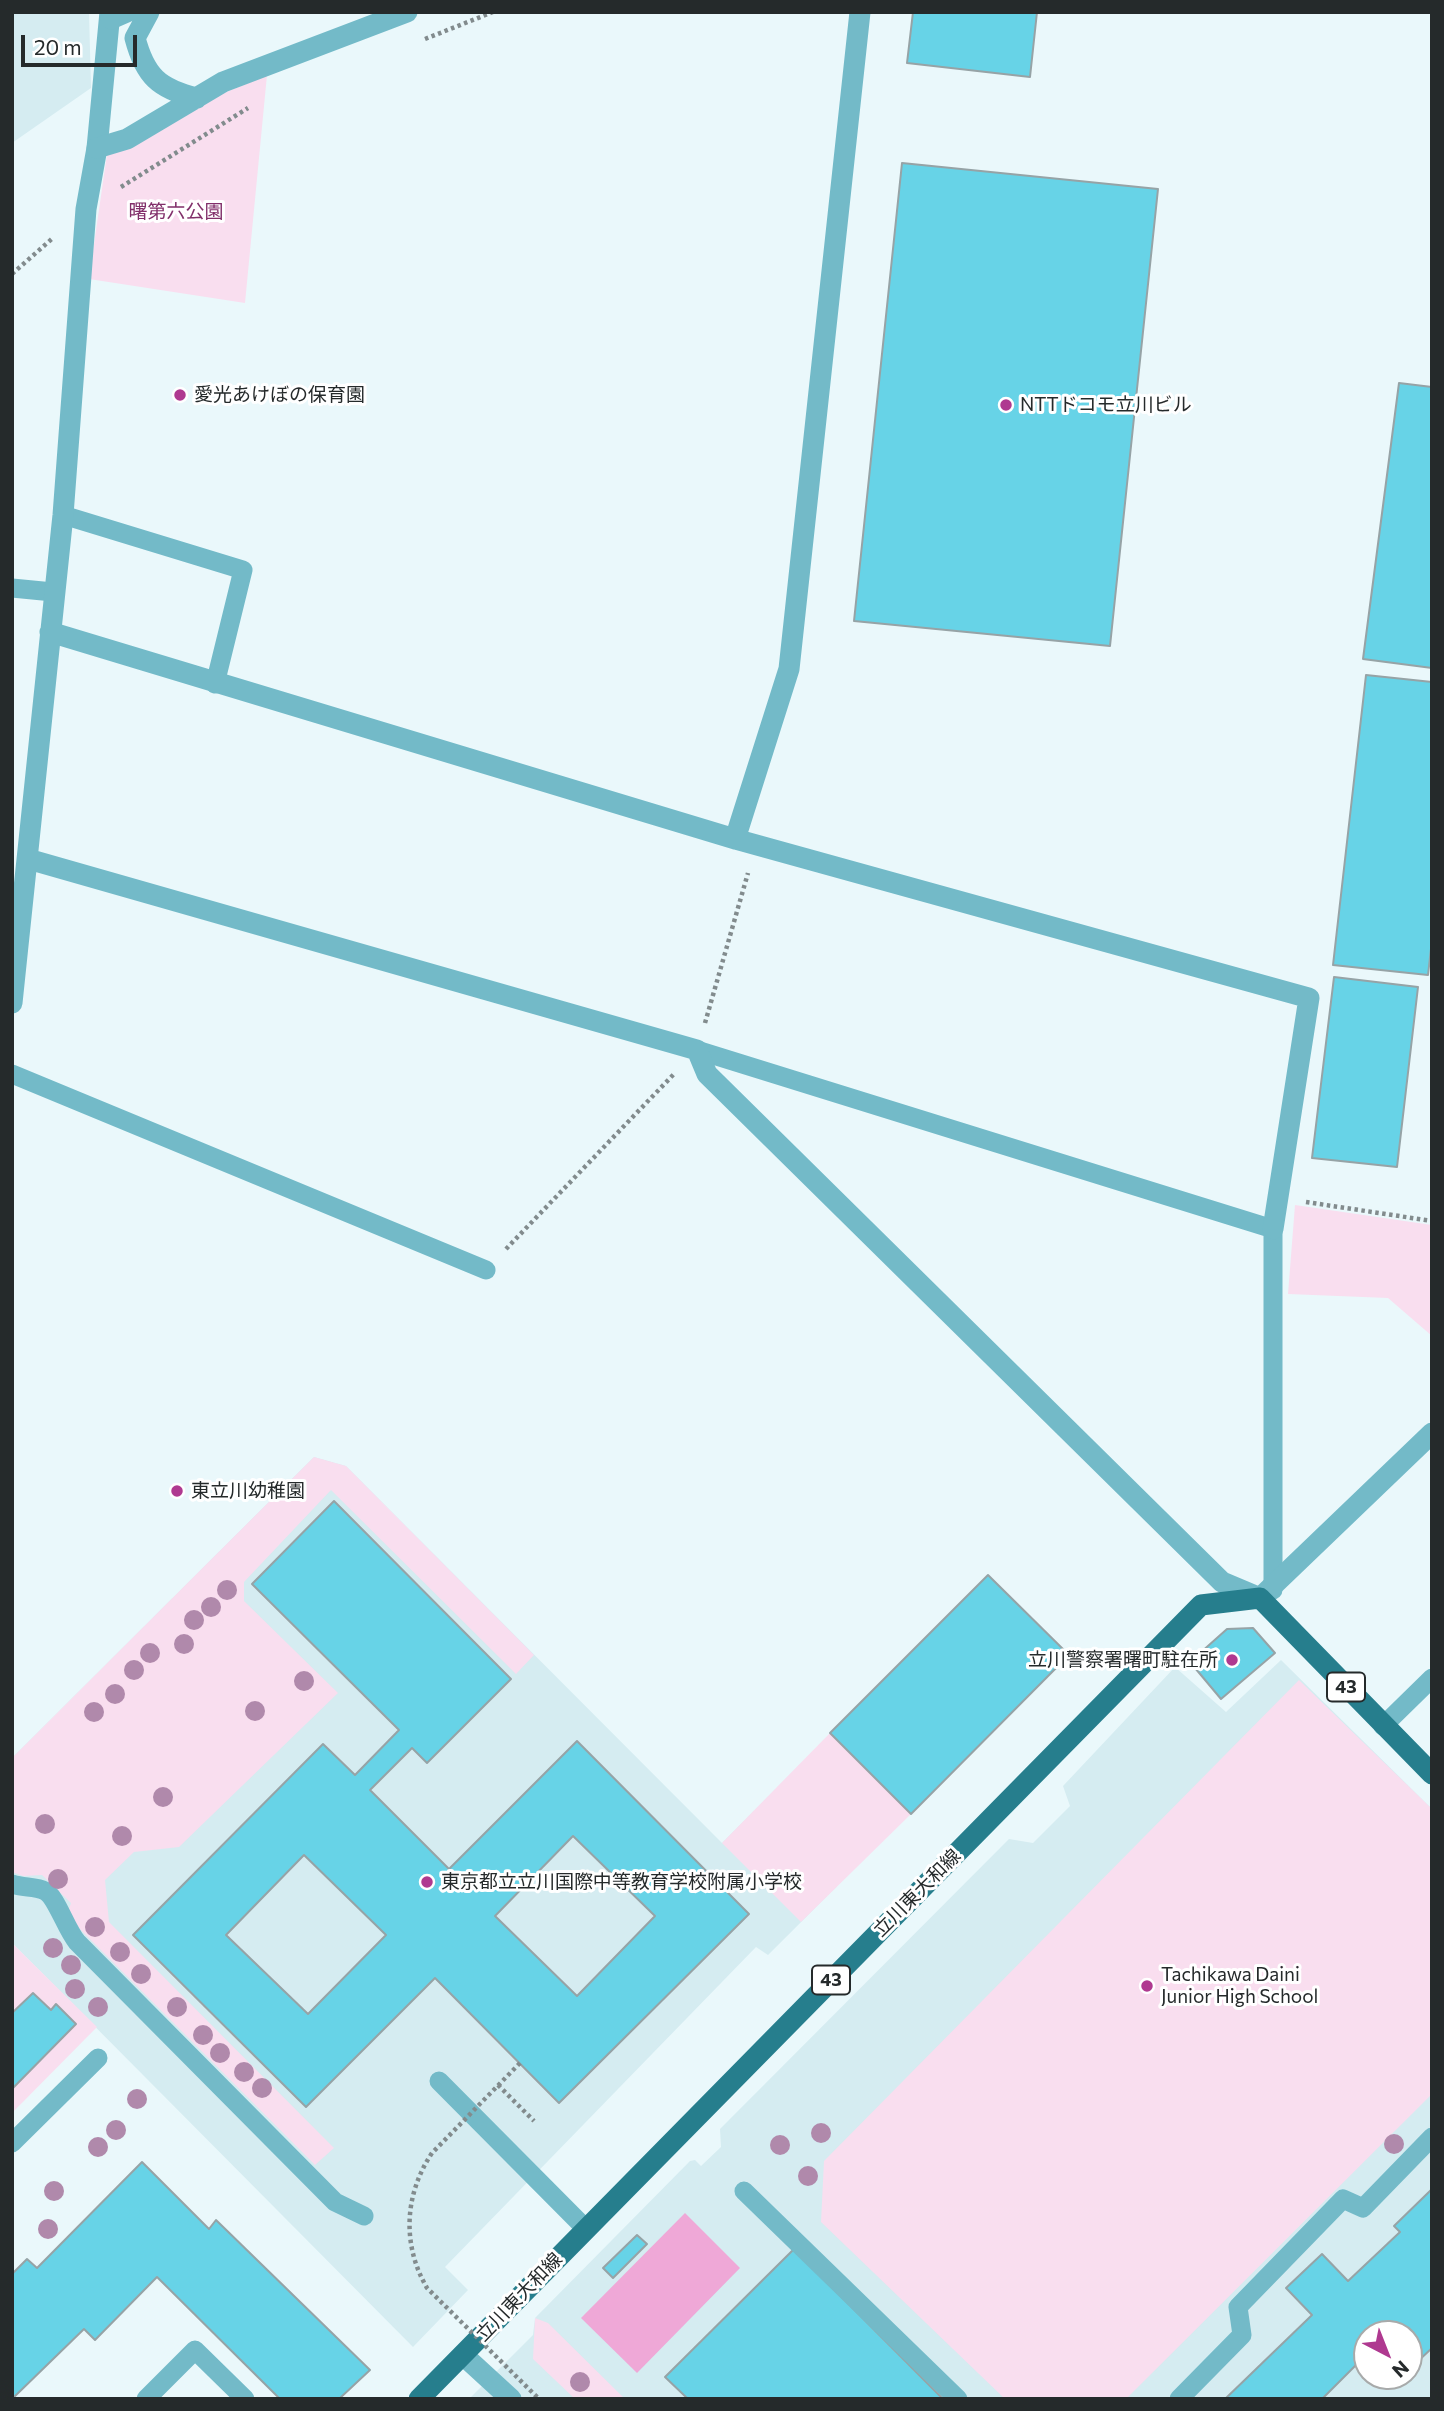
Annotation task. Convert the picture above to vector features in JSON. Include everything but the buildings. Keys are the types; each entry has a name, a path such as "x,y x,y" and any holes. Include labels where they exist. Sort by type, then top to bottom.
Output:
{"main road":[{"name":"43","path":"1267,1594 1384,1726 1432,1774"},
{"name":"立川東大和線","path":"419,2399 1201,1605 1267,1594"}],"street":[{"path":"149,12 135,38 141,61 155,81 177,93 197,98"},
{"path":"97,148 127,139 223,82 407,12"},
{"path":"746,842 789,669 860,12"},
{"path":"12,1003 63,515 88,202 116,14"},
{"path":"50,632 215,684 746,842 1309,998 1273,1229"},
{"path":"28,859 697,1050 707,1074 1222,1582 1267,1594 1432,1433"},
{"path":"463,2355 511,2399"}],"lane":[{"path":"63,515 243,570 215,684"},
{"path":"12,588 53,592"},
{"path":"697,1050 1273,1229 1267,1594"},
{"path":"12,1074 486,1270"},
{"path":"1384,1726 1432,1678"},
{"path":"12,1884 26,1889 42,1889 53,1896 66,1929 77,1942 335,2202 364,2216"},
{"path":"12,2143 98,2058"},
{"path":"439,2081 586,2229"},
{"path":"1179,2399 1242,2335 1237,2307 1343,2199 1363,2208 1432,2137"},
{"path":"744,2191 958,2399"},
{"path":"146,2399 195,2350 245,2399"}],"path":[{"path":"415,43 493,12"},
{"path":"12,274 88,202 111,193 260,103"},
{"path":"486,1270 697,1050 746,842"},
{"path":"1277,1197 1432,1221"},
{"path":"520,2063 432,2153 422,2168 412,2202 409,2237 417,2271 427,2288 539,2399"},
{"path":"498,2085 534,2121"}],"shaded area":[{"path":"12,12 89,12 91,88 12,143"},
{"name":"東京都立立川国際中等教育学校附属小学校","path":"314,1457 346,1466 722,1843 988,1575 1069,1655 768,1955 756,1947 445,2267 468,2290 413,2347 12,1943 12,1758"},
{"name":"Tachikawa Daini Junior High School","path":"1281,1660 1432,1809 1432,2399 469,2399 533,2335 535,2318 690,2161 695,2160 701,2166 721,2147 720,2129 1009,1839 1033,1843 1070,1806 1063,1786 1175,1667 1226,1712"},
{"path":"685,2213 740,2268 637,2373 581,2318"}],"green space":[{"name":"曙第六公園","path":"267,75 245,303 89,279 108,147 114,139"},
{"path":"1295,1205 1432,1225 1432,1336 1388,1298 1288,1294"},
{"path":"314,1457 346,1466 534,1655 516,1674 331,1490 244,1582 244,1601 338,1693 179,1847 134,1852 105,1880 109,1922 334,2148 315,2165 80,1929 68,1912 71,1903 42,1875 23,1876 12,1872 12,1758"},
{"path":"1299,1680 1432,1809 1432,2094 1126,2399 1005,2399 821,2222 824,2161"},
{"path":"830,1733 911,1814 801,1922 722,1843"},
{"path":"12,1943 97,2027 12,2113"},
{"path":"535,2318 548,2323 625,2399 575,2399 533,2359"}],"place":[{"name":"愛光あけぼの保育園","path":"180,395"},
{"name":"NTTドコモ立川ビル","path":"1006,405"},
{"name":"東立川幼稚園","path":"177,1491"},
{"name":"立川警察署曙町駐在所","path":"1232,1660"},
{"name":"東京都立立川国際中等教育学校附属小学校","path":"427,1882"},
{"name":"Tachikawa Daini Junior High School","path":"1147,1986"}]}
